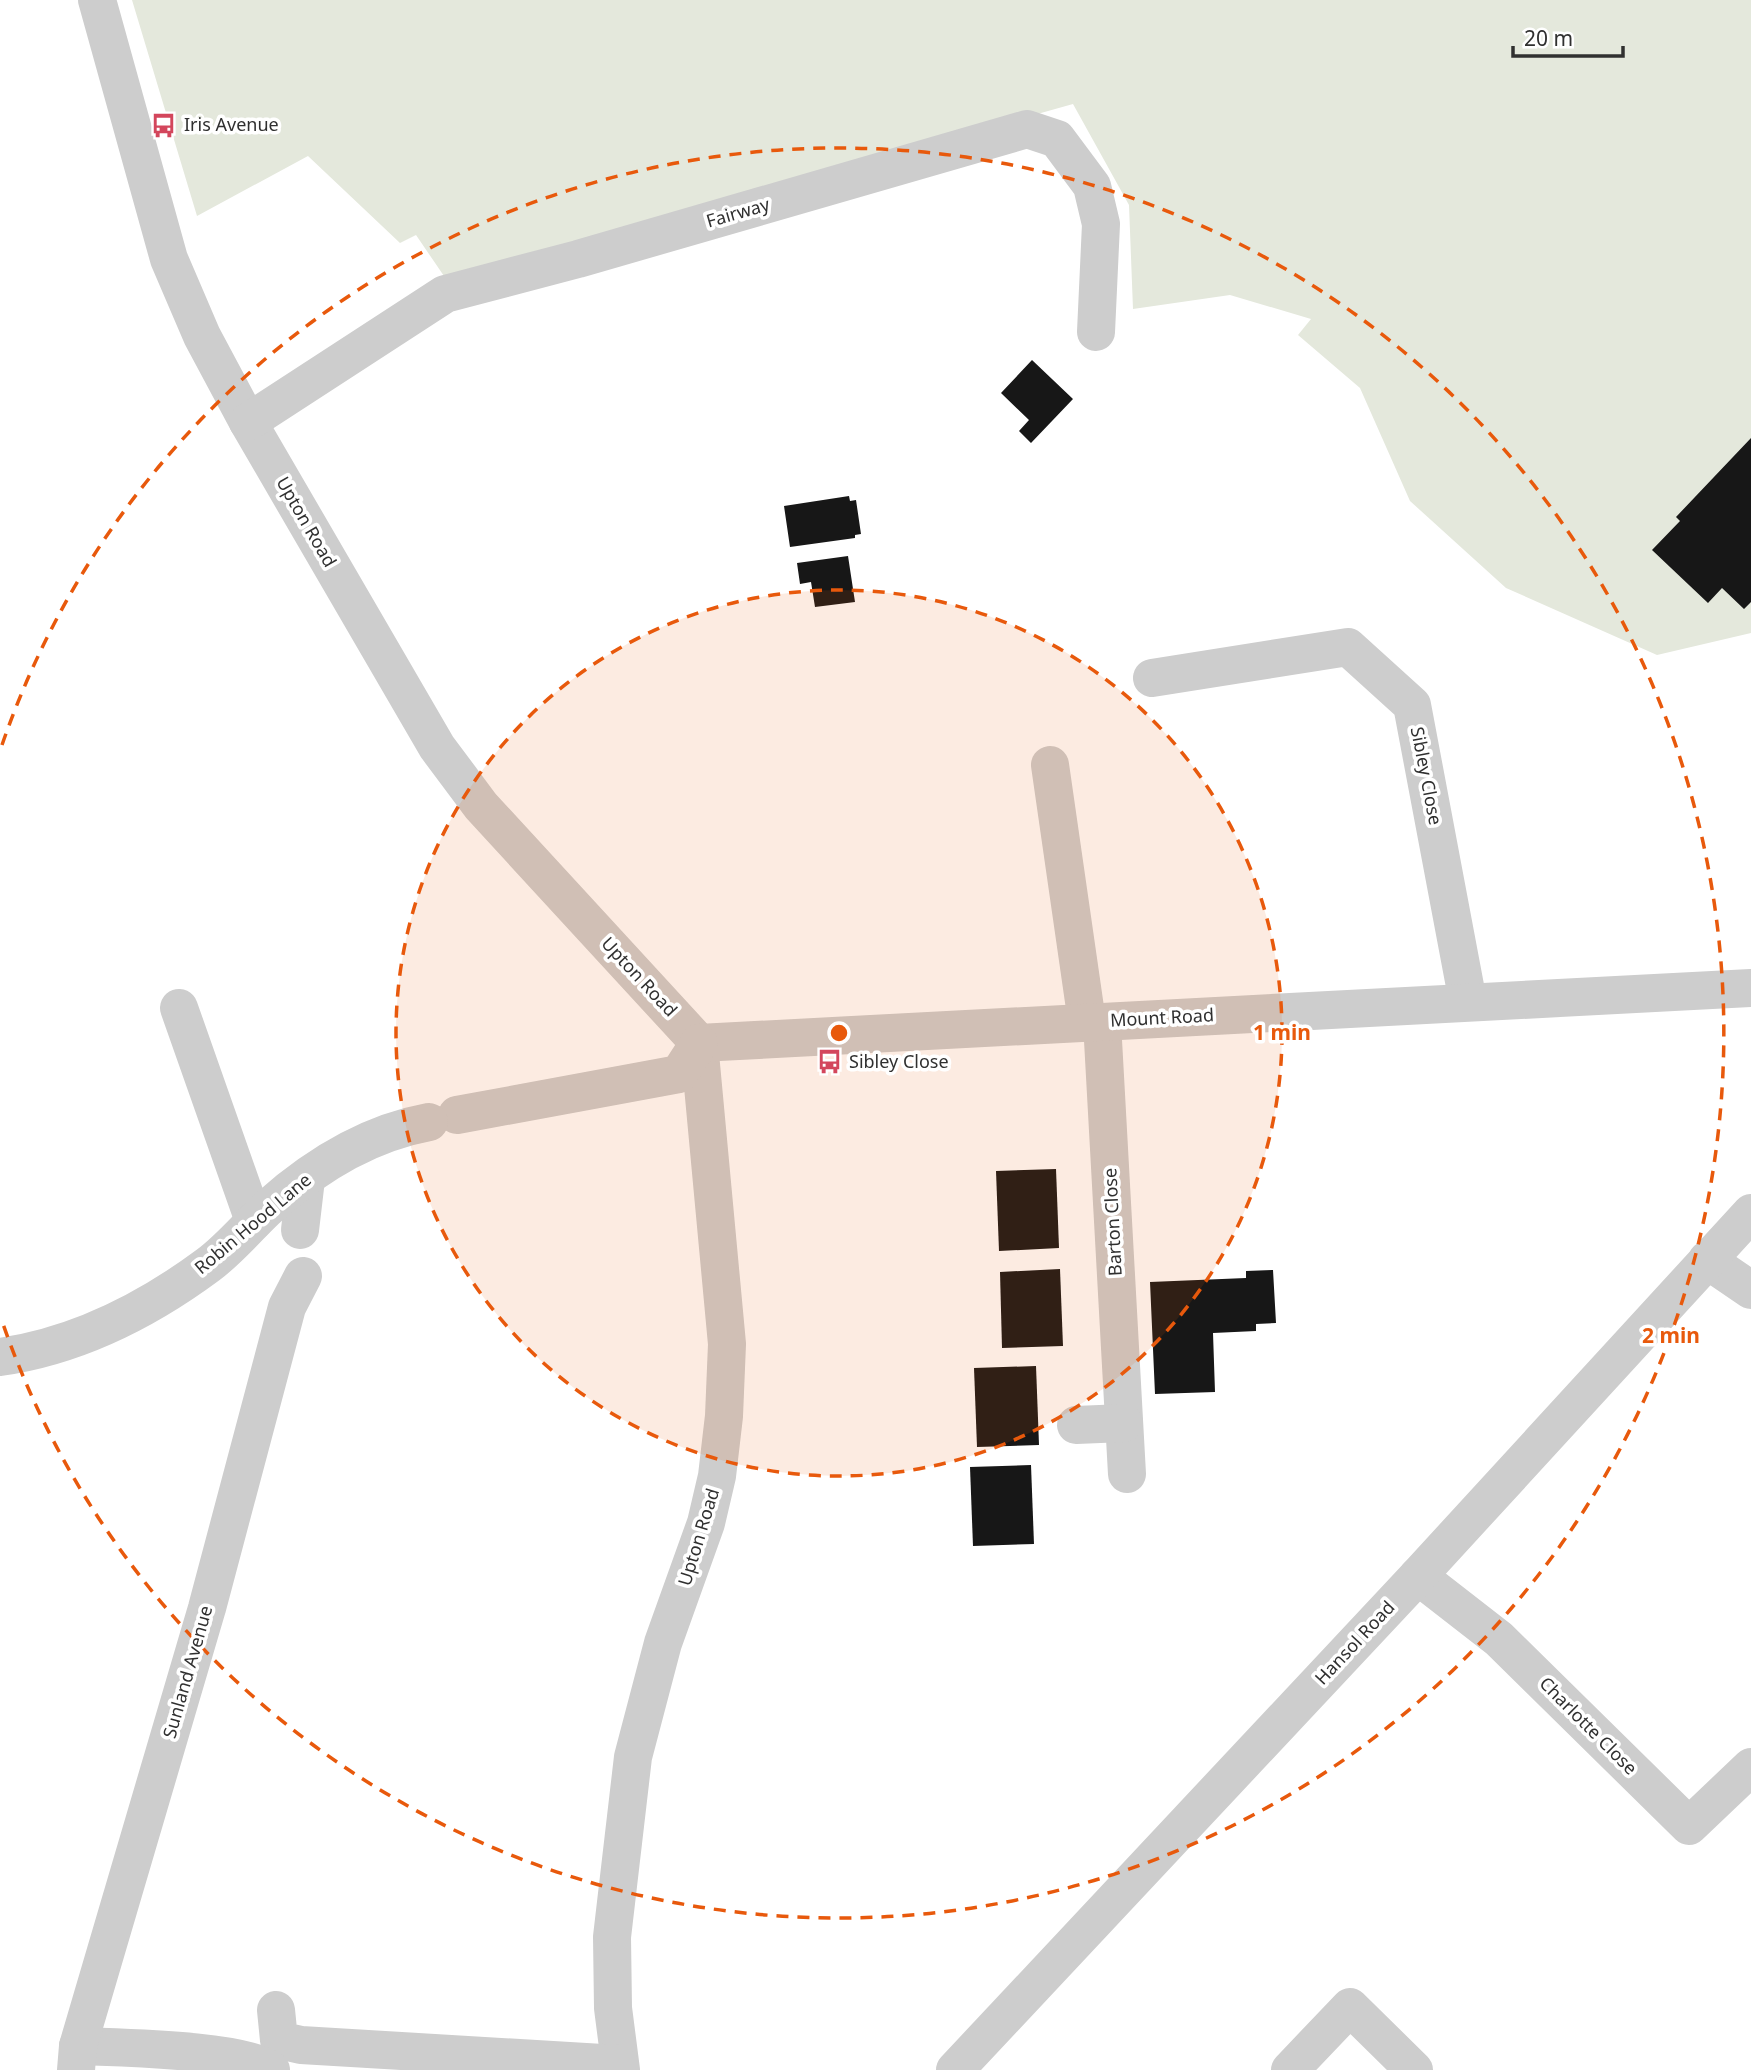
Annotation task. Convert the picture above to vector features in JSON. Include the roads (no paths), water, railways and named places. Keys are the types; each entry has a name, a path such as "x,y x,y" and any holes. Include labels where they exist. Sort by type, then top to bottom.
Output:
{"street":[{"name":"Upton Road","path":"97,0 169,259 202,335 248,422 437,747 481,806 699,1043 701,1088 727,1343 724,1416 717,1476 706,1523 663,1643 633,1757 612,1937 613,2007 620,2067"},
{"name":"Fairway","path":"248,422 445,294 578,259 1027,129 1057,139 1092,186 1101,224 1096,332"},
{"name":"Sibley Close","path":"1152,678 1348,647 1412,705 1468,1002"},
{"name":"Barton Close","path":"1050,765 1094,1022 1127,1474"},
{"name":"Mount Road","path":"699,1043 1751,988"},
{"path":"179,1008 254,1221"},
{"name":"Robin Hood Lane","path":"0,1357 72,1342 130,1315 209,1265 254,1221 306,1178 328,1161 358,1145 443,1119 679,1074 699,1043"},
{"path":"300,1230 306,1178"},
{"name":"Hansol Road","path":"956,2070 1418,1576 1751,1213"},
{"path":"1707,1260 1751,1290"},
{"name":"Sunland Avenue","path":"77,2058 207,1608 287,1307 303,1276"},
{"path":"1076,1425 1125,1423"},
{"name":"Charlotte Close","path":"1418,1576 1499,1639 1689,1826 1751,1767"},
{"path":"1290,2070 1350,2007 1414,2070"},
{"path":"276,2010 279,2040 300,2045 620,2067"},
{"path":"77,2058 224,2057 259,2062 271,2070"}],"place":[{"name":"Iris Avenue","path":"164,125"},
{"name":"Sibley Close","path":"829,1062"}]}
